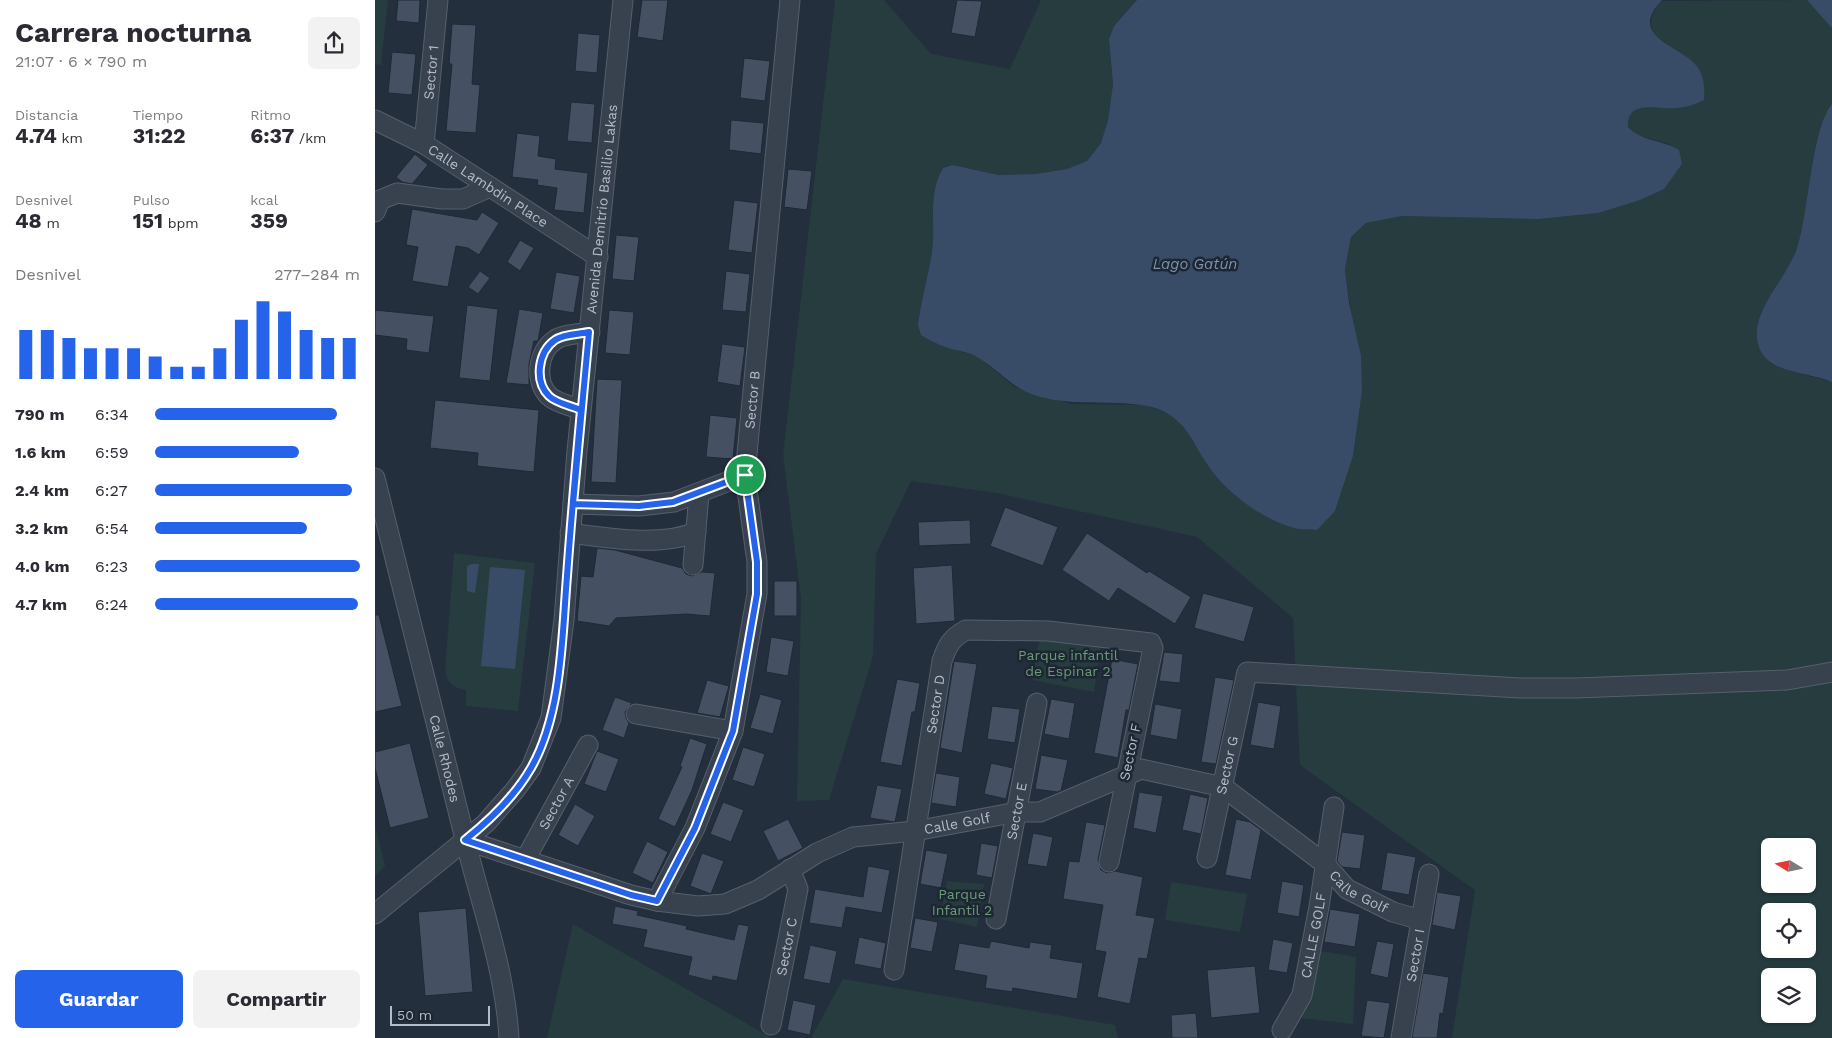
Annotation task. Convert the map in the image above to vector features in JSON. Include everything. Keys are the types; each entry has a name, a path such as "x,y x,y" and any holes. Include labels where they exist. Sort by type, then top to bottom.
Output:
{"street":[{"name":"Sector 1","path":"424,144 438,0"},
{"name":"Avenida Demitrio Basilio Lakas","path":"375,914 486,823 526,776 540,749 551,718 564,620 581,410 623,0"},
{"name":"Sector B","path":"657,901 695,828 733,731 757,594 757,562 745,475 790,0"},
{"name":"Calle Lambdin Place","path":"375,120 424,144 598,257"},
{"path":"375,212 380,200 397,193 442,199 463,199 490,187"},
{"path":"581,410 549,397 541,383 540,366 545,349 556,338 589,332"},
{"path":"573,504 658,504 685,499 745,475"},
{"name":"Calle Rhodes","path":"375,478 465,840 493,937 507,1006 509,1038"},
{"path":"693,565 699,494"},
{"path":"570,533 658,540 686,536 696,532"},
{"name":"Sector D","path":"894,970 942,662 948,645 955,636 966,630 1048,631 1151,643"},
{"name":"Sector F","path":"1109,862 1153,648 1151,643"},
{"name":"Sector G","path":"1207,858 1247,672 1520,688 1576,688 1787,680 1832,672"},
{"name":"Sector E","path":"997,919 1037,703"},
{"path":"636,714 733,731"},
{"name":"Sector A","path":"525,860 588,745"},
{"name":"Calle Golf","path":"465,840 631,895 657,901 698,906 725,904 758,890 789,869 853,837 915,831 1017,812 1040,812 1141,769 1223,787 1324,863 1347,889 1393,912 1421,920"},
{"name":"CALLE GOLF","path":"1282,1030 1302,995 1319,907 1324,863 1334,807"},
{"name":"Sector C","path":"771,1025 798,889 789,869"},
{"name":"Sector I","path":"1401,1038 1429,874"}],"green space":[{"path":"375,0 388,0 381,65 375,64"},
{"path":"835,0 884,0 931,54 1010,69 1041,0 1137,0 1114,26 1109,39 1113,84 1108,120 1101,143 1087,161 1067,169 1035,174 998,175 953,165 943,168 935,189 932,252 918,325 931,341 978,357 1015,387 1071,404 1144,405 1163,411 1181,422 1194,439 1206,464 1236,496 1274,520 1295,528 1335,511 1353,456 1362,391 1345,269 1351,237 1366,223 1402,216 1539,219 1598,213 1669,144 1634,134 1628,127 1629,118 1633,112 1645,107 1678,108 1693,62 1665,44 1653,31 1651,23 1653,13 1660,1 1807,0 1832,28 1832,104 1819,132 1801,233 1797,248 1786,271 1764,307 1757,332 1758,344 1762,353 1769,361 1789,370 1832,382 1832,1038 1452,1038 1475,890 1300,765 1293,618 1197,537 997,493 911,481 876,554 873,656 829,800 797,801 801,599 783,455"},
{"path":"454,553 535,563 518,711 466,706 466,690 452,685 446,676"},
{"name":"Parque infantil de Espinar 2","path":"1040,637 1101,644 1094,692 1032,680"},
{"path":"375,826 385,866 375,876"},
{"name":"Parque Infantil 2","path":"947,881 984,884 977,927 940,919"},
{"path":"1171,882 1247,894 1240,932 1165,920"},
{"path":"573,924 772,1038 547,1038"},
{"path":"1320,951 1356,957 1353,1024 1301,1018"},
{"path":"843,979 1115,1025 1118,1038 811,1038"}],"water":[{"name":"Lago Gatún","path":"1137,0 1662,0 1653,12 1650,21 1652,30 1657,37 1696,65 1703,79 1704,100 1681,108 1645,107 1633,112 1629,118 1628,127 1633,132 1679,150 1682,164 1664,189 1640,200 1598,213 1539,219 1402,216 1366,223 1351,237 1345,269 1349,303 1361,356 1362,391 1353,456 1335,511 1317,530 1297,529 1269,518 1234,494 1207,464 1180,423 1165,412 1154,407 1125,403 1059,401 1033,395 1016,386 977,357 942,346 921,335 918,325 932,252 935,189 943,168 953,165 998,175 1035,174 1067,169 1087,161 1101,143 1108,120 1113,84 1109,39 1114,26"},
{"path":"1807,0 1832,0 1832,28 1830,26"},
{"path":"1832,104 1832,382 1778,367 1769,361 1762,354 1758,344 1757,332 1764,307 1786,271 1797,248 1819,132"},
{"path":"479,564 475,593 467,591 467,566"},
{"path":"490,567 525,570 515,669 481,666"}],"building":[{"path":"398,0 420,0 419,23 396,21"},
{"path":"642,0 668,0 663,41 637,37"},
{"path":"957,0 982,1 975,37 951,33"},
{"path":"452,24 476,25 472,84 480,85 476,133 446,131 452,64 449,64"},
{"path":"578,33 600,35 597,73 575,71"},
{"path":"392,52 416,54 412,95 388,93"},
{"path":"744,58 770,61 765,101 740,98"},
{"path":"571,102 595,104 592,143 567,141"},
{"path":"731,120 764,123 761,154 729,150"},
{"path":"517,133 540,136 538,156 556,159 555,169 588,173 584,213 554,210 557,188 537,185 538,180 512,177"},
{"path":"415,154 428,165 412,184 402,182 396,177"},
{"path":"788,169 812,171 807,210 784,207"},
{"path":"734,200 758,203 752,253 728,250"},
{"path":"412,209 477,220 482,212 499,223 479,255 468,248 456,246 448,287 412,281 418,247 406,245"},
{"path":"616,235 639,237 634,281 612,279"},
{"path":"520,240 534,248 520,271 507,262"},
{"path":"480,271 490,278 478,294 468,287"},
{"path":"726,271 750,274 746,312 722,310"},
{"path":"556,272 580,276 574,313 550,309"},
{"path":"467,305 498,309 490,381 459,378"},
{"path":"519,309 543,313 538,341 534,341 529,364 529,385 506,383"},
{"path":"375,310 434,316 429,353 406,350 407,339 375,335"},
{"path":"609,310 634,312 630,355 605,353"},
{"path":"722,344 745,347 740,386 717,382"},
{"path":"597,379 622,380 616,483 591,482"},
{"path":"435,400 539,410 534,472 477,466 478,453 430,448"},
{"path":"710,415 737,418 733,459 706,457"},
{"path":"1005,507 1058,527 1043,566 990,546"},
{"path":"970,520 971,544 919,546 918,522"},
{"path":"1087,533 1147,573 1149,571 1191,597 1175,624 1118,588 1109,601 1062,570"},
{"path":"597,548 615,550 682,568 686,574 692,576 702,572 715,573 710,616 686,614 616,618 609,626 577,621 581,576 593,577"},
{"path":"952,565 955,621 916,624 913,568"},
{"path":"774,581 797,581 797,616 774,616"},
{"path":"1203,593 1254,607 1244,642 1194,628"},
{"path":"375,615 379,615 402,706 375,712"},
{"path":"771,637 794,641 788,676 766,672"},
{"path":"1164,652 1183,654 1180,683 1159,681"},
{"path":"1112,659 1138,664 1129,710 1126,710 1118,758 1094,753"},
{"path":"954,661 977,664 962,753 940,748"},
{"path":"1215,677 1234,680 1216,764 1201,762"},
{"path":"897,679 920,683 915,712 912,712 902,766 880,762"},
{"path":"707,680 729,686 720,717 697,713"},
{"path":"760,694 782,700 773,734 750,728"},
{"path":"615,697 632,703 625,712 629,723 624,738 602,730"},
{"path":"1051,699 1075,703 1069,739 1044,734"},
{"path":"1258,702 1281,706 1274,749 1250,745"},
{"path":"1155,704 1182,709 1177,740 1150,735"},
{"path":"992,706 1020,709 1015,743 987,739"},
{"path":"690,738 707,744 692,790 675,827 658,819 682,767 680,766"},
{"path":"410,743 429,818 390,828 375,768 375,752"},
{"path":"743,747 765,754 754,787 732,780"},
{"path":"597,751 619,759 606,792 584,784"},
{"path":"1041,755 1068,760 1061,791 1035,789"},
{"path":"991,763 1013,768 1006,799 984,794"},
{"path":"936,773 960,777 956,807 931,803"},
{"path":"877,785 902,789 895,822 870,818"},
{"path":"1139,792 1163,796 1156,833 1133,828"},
{"path":"1190,794 1208,798 1201,834 1182,830"},
{"path":"723,802 744,810 731,842 710,834"},
{"path":"575,804 595,816 578,846 558,835"},
{"path":"788,819 803,848 778,861 763,831"},
{"path":"1236,819 1250,822 1261,830 1251,880 1225,875"},
{"path":"1086,822 1105,825 1098,860 1101,870 1107,873 1115,871 1143,877 1136,915 1155,918 1147,959 1139,958 1130,1004 1097,997 1106,952 1095,950 1103,905 1063,899 1069,861 1079,862"},
{"path":"1342,832 1365,835 1360,869 1342,867 1337,861"},
{"path":"1033,833 1053,837 1047,867 1027,864"},
{"path":"647,841 668,852 653,883 632,873"},
{"path":"981,843 998,846 992,878 976,875"},
{"path":"926,850 948,854 941,888 920,884"},
{"path":"1387,852 1416,857 1409,895 1381,890"},
{"path":"702,853 724,861 711,894 690,886"},
{"path":"868,866 890,870 882,913 846,907 842,928 809,923 815,889 863,897"},
{"path":"1282,881 1304,885 1299,917 1277,913"},
{"path":"1437,892 1461,896 1455,930 1432,925"},
{"path":"615,906 638,911 637,915 687,926 686,929 734,940 738,924 749,926 737,981 713,976 712,981 688,975 692,957 643,947 647,930 612,924"},
{"path":"466,908 473,992 425,996 418,912"},
{"path":"1330,909 1360,914 1355,947 1324,942"},
{"path":"915,918 938,922 932,952 910,948"},
{"path":"859,937 886,943 881,969 854,964"},
{"path":"1273,939 1293,943 1287,973 1268,970"},
{"path":"991,941 1029,948 1030,942 1052,945 1050,958 1083,963 1077,999 1013,988 1012,992 985,988 987,976 954,970 959,943 989,948"},
{"path":"1377,941 1394,944 1388,978 1370,974"},
{"path":"810,945 837,951 830,984 803,979"},
{"path":"1255,966 1260,1013 1211,1018 1207,970"},
{"path":"1423,973 1449,977 1443,1014 1440,1013 1437,1038 1412,1038"},
{"path":"793,1000 816,1005 810,1035 787,1030"},
{"path":"1367,1000 1390,1003 1384,1038 1361,1036"},
{"path":"1196,1013 1198,1038 1172,1038 1171,1015"}],"route":[{"path":"589,332 573,504 639,506 673,502 745,475 757,562 757,594 733,731 695,828 657,901 631,895 465,840 486,823 515,790 531,768 551,718 564,620 577,451 581,410 549,397 541,383 540,366 545,349 556,338 589,332"}]}
